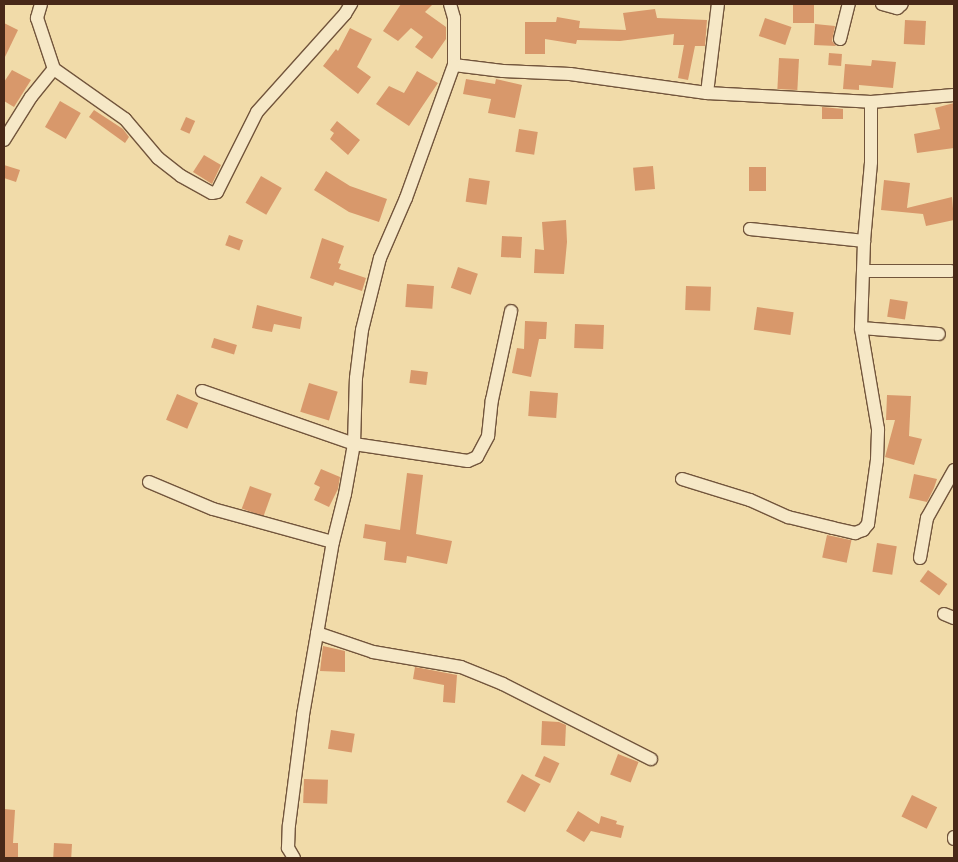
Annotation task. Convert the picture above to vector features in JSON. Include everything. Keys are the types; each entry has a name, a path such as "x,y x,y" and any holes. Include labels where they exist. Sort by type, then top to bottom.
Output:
{"street":[{"path":"41,4 37,18 54,69 125,119 158,158 181,176 212,193 217,192 257,112 345,14 351,4"},
{"path":"294,858 288,848 289,825 303,715 333,542 345,494 354,444 356,378 362,330 380,258 406,198 454,65 454,18 450,4"},
{"path":"707,93 718,4"},
{"path":"840,38 849,4"},
{"path":"882,4 898,8 902,4"},
{"path":"454,65 503,71 570,74 707,93 871,102 954,95"},
{"path":"4,140 31,97 54,69"},
{"path":"682,479 750,500 788,517 855,533 863,530 868,524 877,460 878,429 861,328 864,241 871,162 871,102"},
{"path":"750,229 864,241"},
{"path":"864,271 951,272"},
{"path":"202,391 354,444 468,461 477,457 488,436 492,400 511,311"},
{"path":"861,328 939,334"},
{"path":"920,558 927,518 954,470"},
{"path":"149,482 214,509 333,542"},
{"path":"317,633 373,652 461,667 503,684 651,759"}],"building":[{"path":"401,4 433,4 425,12 446,27 446,39 432,59 415,47 423,37 411,28 398,41 383,31"},
{"path":"793,4 814,4 814,23 793,23"},
{"path":"655,9 657,18 707,20 705,46 695,46 688,80 678,78 684,45 673,45 674,34 620,41 577,40 576,44 545,39 545,54 525,54 525,22 556,22 557,17 580,21 579,28 626,30 623,13"},
{"path":"765,18 791,27 785,45 759,36"},
{"path":"905,20 926,21 925,45 904,44"},
{"path":"4,23 18,30 4,59"},
{"path":"815,24 835,26 832,41 836,46 814,45"},
{"path":"350,28 372,39 357,67 371,77 358,94 323,66 336,49 338,51"},
{"path":"829,53 842,54 841,66 828,65"},
{"path":"779,58 799,59 797,90 777,89"},
{"path":"872,60 896,62 893,88 859,85 859,90 843,89 845,64 871,66"},
{"path":"12,70 31,80 14,107 4,101 4,82"},
{"path":"417,71 438,83 409,126 376,104 389,86 404,93"},
{"path":"466,79 495,84 496,79 522,85 515,118 488,113 491,99 463,94"},
{"path":"60,101 81,113 66,139 45,127"},
{"path":"954,103 954,148 917,153 914,134 940,129 935,108"},
{"path":"822,107 843,109 843,119 822,119"},
{"path":"94,110 123,129 129,137 125,143 89,117"},
{"path":"186,117 195,121 189,134 180,130"},
{"path":"337,121 360,140 348,155 330,139 334,133 330,130"},
{"path":"519,129 538,132 534,155 515,152"},
{"path":"204,155 221,165 212,184 193,172"},
{"path":"4,165 20,170 16,182 4,178"},
{"path":"653,166 655,189 635,191 633,168"},
{"path":"749,167 766,167 766,191 749,191"},
{"path":"326,171 350,186 387,199 379,222 349,212 314,190"},
{"path":"261,176 282,188 266,215 246,203"},
{"path":"469,178 490,181 486,205 466,202"},
{"path":"884,180 910,183 907,208 952,197 954,220 926,226 923,214 881,210"},
{"path":"566,220 567,242 564,274 534,273 535,249 544,250 542,222"},
{"path":"229,235 243,240 239,250 225,245"},
{"path":"502,236 522,237 521,258 501,257"},
{"path":"322,238 344,246 338,263 341,264 339,269 366,278 362,291 335,282 333,286 310,278"},
{"path":"458,267 478,274 471,295 451,288"},
{"path":"407,284 434,286 432,309 405,307"},
{"path":"686,286 711,287 710,311 685,310"},
{"path":"890,299 908,302 905,320 887,317"},
{"path":"257,305 302,317 300,329 274,324 272,332 252,328"},
{"path":"757,307 794,312 790,335 754,330"},
{"path":"525,321 547,322 546,339 539,339 531,377 512,373 517,348 524,349"},
{"path":"575,324 604,325 603,349 574,348"},
{"path":"214,338 237,345 234,355 211,348"},
{"path":"411,370 428,372 426,385 409,383"},
{"path":"309,383 338,392 329,420 300,412"},
{"path":"530,391 558,393 556,418 528,416"},
{"path":"177,394 198,403 187,429 166,420"},
{"path":"887,395 911,396 909,436 922,439 914,465 885,457 895,420 886,420"},
{"path":"321,469 340,477 338,489 329,507 314,500 320,487 314,484"},
{"path":"407,473 423,475 416,534 452,541 447,564 407,556 406,563 384,560 386,542 363,538 365,524 400,530"},
{"path":"914,474 937,479 927,502 909,498"},
{"path":"250,486 272,494 263,516 242,509"},
{"path":"827,535 851,540 847,563 822,557"},
{"path":"877,543 897,546 892,575 872,572"},
{"path":"928,570 947,584 939,595 920,581"},
{"path":"323,646 345,651 345,672 320,671"},
{"path":"415,667 457,675 455,703 443,702 444,685 413,679"},
{"path":"542,721 559,722 566,725 565,746 541,745"},
{"path":"331,730 355,734 352,753 328,749"},
{"path":"618,754 639,762 631,782 610,775"},
{"path":"544,756 559,763 550,783 535,776"},
{"path":"522,774 540,784 525,812 506,802"},
{"path":"304,779 328,780 327,804 303,803"},
{"path":"912,795 937,807 927,829 901,817"},
{"path":"4,809 15,810 13,843 18,843 18,858 4,858"},
{"path":"578,811 599,824 601,816 617,821 616,824 624,826 621,838 591,831 584,842 566,831"},
{"path":"54,843 72,844 71,858 53,858"}]}
